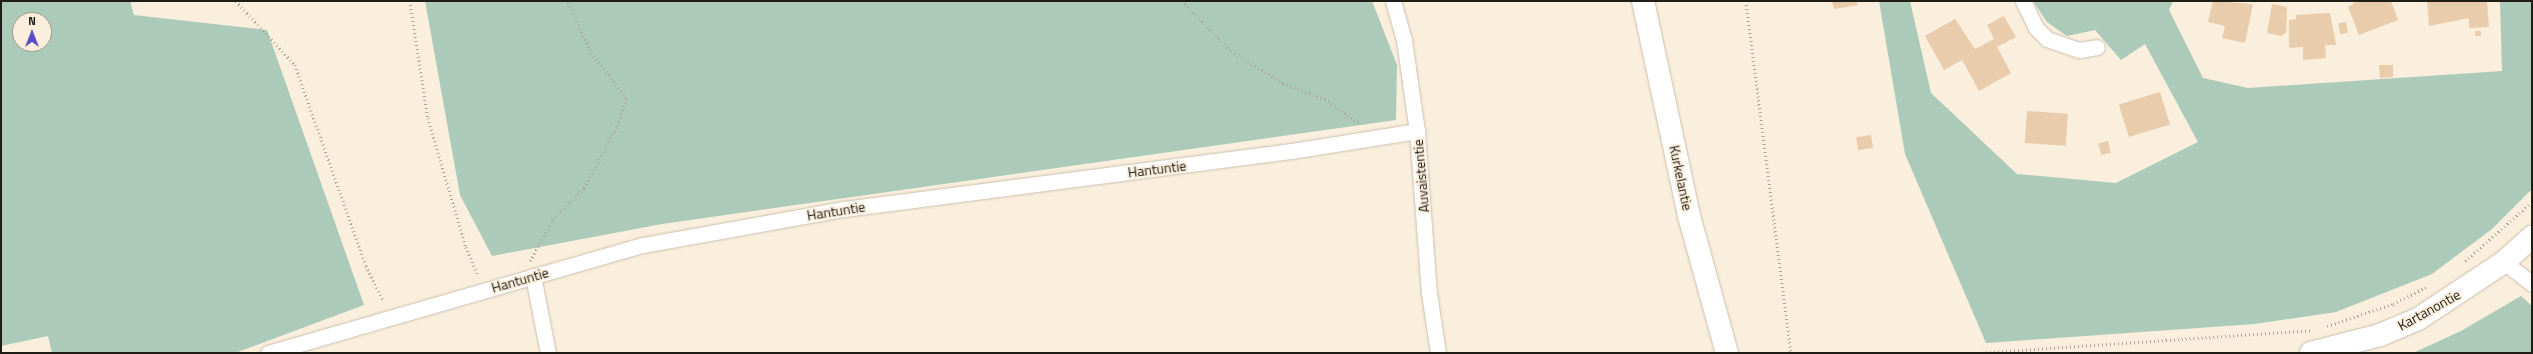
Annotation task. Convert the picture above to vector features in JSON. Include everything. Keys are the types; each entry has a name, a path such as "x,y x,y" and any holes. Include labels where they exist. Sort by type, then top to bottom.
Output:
{"street":[{"name":"Auvaistentie","path":"1393,1 1404,40 1417,131 1429,292 1438,353"},
{"name":"Kurkelantie","path":"1643,1 1689,216 1727,353"},
{"path":"2023,1 2036,28 2047,39 2079,50 2097,47"},
{"name":"Hantuntie","path":"268,353 392,316 643,245 844,209 1417,131"},
{"name":"Kartanontie","path":"2311,353 2380,335 2418,319 2504,262 2532,237"},
{"path":"2504,262 2532,284"},
{"path":"526,278 548,353"}],"path":[{"path":"236,1 295,65 366,266 392,316"},
{"path":"410,1 428,118 466,247 484,290"},
{"path":"526,278 552,220 584,188 617,126 626,98 590,51 567,1"},
{"path":"1182,1 1231,51 1283,83 1325,99 1380,137"},
{"path":"1746,1 1791,353"},
{"path":"2458,267 2532,202"},
{"path":"2323,327 2393,304 2432,284"},
{"path":"1978,353 2316,330"}],"green space":[{"path":"1,1 130,1 134,15 267,30 364,305 235,353 52,353 48,336 1,346"},
{"path":"425,1 1372,1 1397,65 1396,120 662,224 492,256 460,195"},
{"path":"1879,1 1910,1 1931,93 2017,174 2116,183 2198,142 2145,44 2121,60 2095,30 2067,36 2047,22 2033,1 2173,1 2169,10 2203,78 2248,88 2502,71 2500,1 2532,1 2532,189 2492,229 2432,274 2336,312 2255,324 1986,343 1905,154"},
{"path":"2521,296 2532,306 2531,353 2413,353 2461,331"}],"building":[{"path":"1832,1 1857,1 1858,5 1834,9"},
{"path":"2213,1 2253,4 2245,43 2222,38 2225,26 2208,22"},
{"path":"2357,1 2391,1 2398,20 2359,35 2348,7"},
{"path":"2427,1 2487,1 2489,27 2469,28 2469,18 2429,26"},
{"path":"2272,4 2287,7 2286,33 2281,36 2267,33"},
{"path":"2330,13 2336,45 2325,45 2326,58 2303,60 2303,47 2289,48 2289,20 2296,19 2296,15"},
{"path":"2004,16 2016,37 1997,47 2011,73 1979,91 1962,60 1944,70 1925,36 1955,19 1975,49 1994,39 1987,25"},
{"path":"2346,22 2348,33 2340,34 2338,23"},
{"path":"2475,31 2481,31 2481,36 2475,36"},
{"path":"2379,65 2393,65 2393,77 2380,78"},
{"path":"2160,92 2170,125 2129,137 2119,105"},
{"path":"2027,111 2068,114 2066,146 2025,143"},
{"path":"1871,135 1873,148 1858,150 1856,137"},
{"path":"2108,141 2111,153 2101,155 2098,143"}]}
